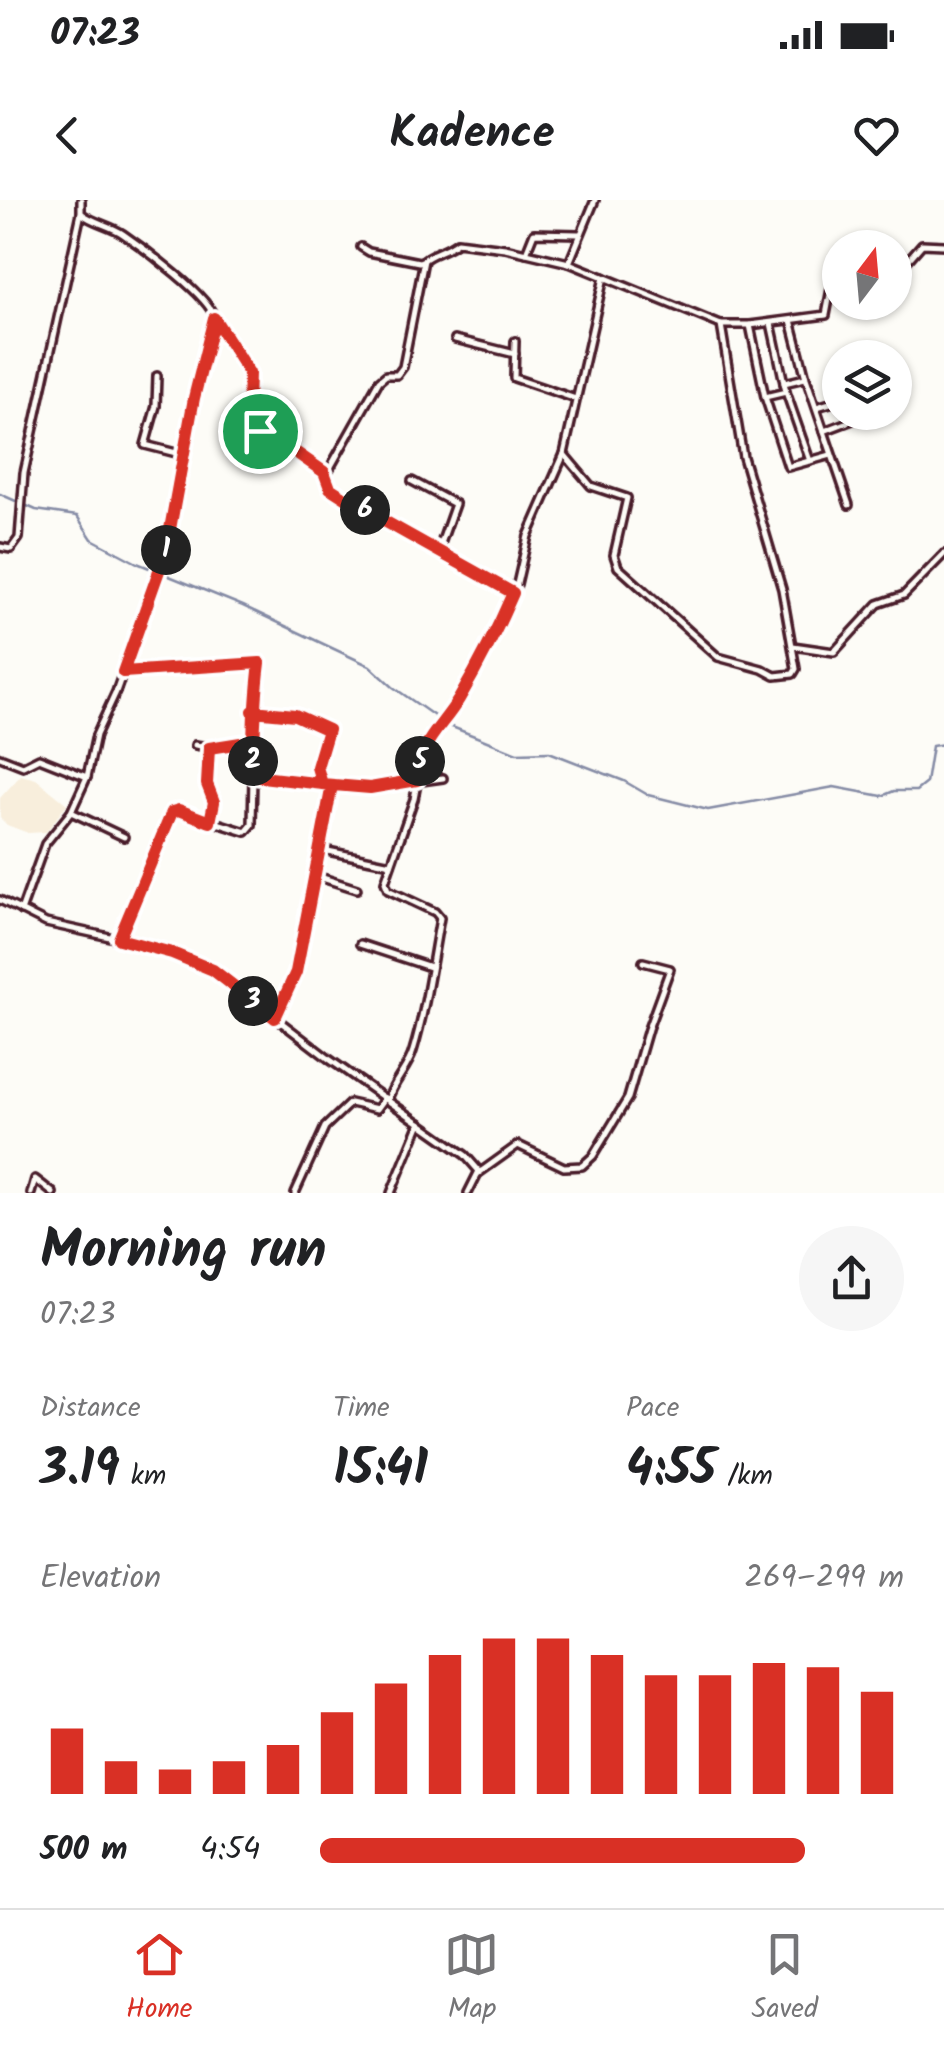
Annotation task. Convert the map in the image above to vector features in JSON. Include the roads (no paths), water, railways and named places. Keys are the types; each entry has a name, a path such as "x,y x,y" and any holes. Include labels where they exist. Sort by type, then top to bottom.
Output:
{"street":[{"path":"0,547 16,546 24,473 81,200"},
{"path":"569,263 594,200"},
{"path":"81,214 123,234 211,306 214,318 249,373 248,403 260,431 292,448 326,475 330,488 513,593"},
{"path":"526,253 534,233 578,234"},
{"path":"361,247 419,262 459,242 526,253 569,263 722,325 822,315"},
{"path":"912,255 922,244 944,245"},
{"path":"326,475 379,381 398,375 403,367 424,260"},
{"path":"295,1193 326,1124 350,1103 377,1108 387,1099 412,1056 440,918 386,888 391,864 406,827 425,742 445,721 492,640 513,593 528,536 564,454 604,276"},
{"path":"21,911 44,844 70,812 87,776 96,736 123,672 158,569 174,517 214,318"},
{"path":"791,320 806,378 849,504"},
{"path":"770,323 786,392 810,461"},
{"path":"564,454 591,486 627,498 615,563 709,651 733,663 782,676 793,674 796,669 782,589 744,457 722,325"},
{"path":"750,325 788,468 831,455"},
{"path":"454,340 514,354"},
{"path":"515,341 514,378 576,399"},
{"path":"158,376 156,406 145,446 184,455"},
{"path":"784,383 806,378"},
{"path":"766,396 786,392"},
{"path":"817,407 822,405"},
{"path":"412,481 454,504 438,552"},
{"path":"793,646 834,652 878,604 904,595 944,554"},
{"path":"119,939 172,812 179,810 242,832 250,830 254,804 253,711 260,663 123,672"},
{"path":"253,711 295,715 328,730 317,767 322,784"},
{"path":"194,744 209,748 253,741"},
{"path":"209,748 207,784 214,802 210,822"},
{"path":"0,756 22,766 39,758 87,776"},
{"path":"253,776 370,788 443,778"},
{"path":"275,1018 296,972 332,785"},
{"path":"70,812 124,837"},
{"path":"318,849 391,864"},
{"path":"313,876 357,889"},
{"path":"0,900 62,928 172,953 213,970 465,1155 478,1173"},
{"path":"360,944 430,967"},
{"path":"468,1193 478,1173 518,1145 564,1167 582,1166 593,1156 628,1098 670,970 643,962"},
{"path":"391,1193 420,1123"},
{"path":"31,1193 35,1179 53,1193"}],"waterway":[{"path":"0,494 36,510 77,516 92,539 137,563 243,606 370,666 447,725 517,753 549,752 624,781 648,795 708,810 834,787 882,796 894,791 916,791 926,783 932,746 944,744"}]}
